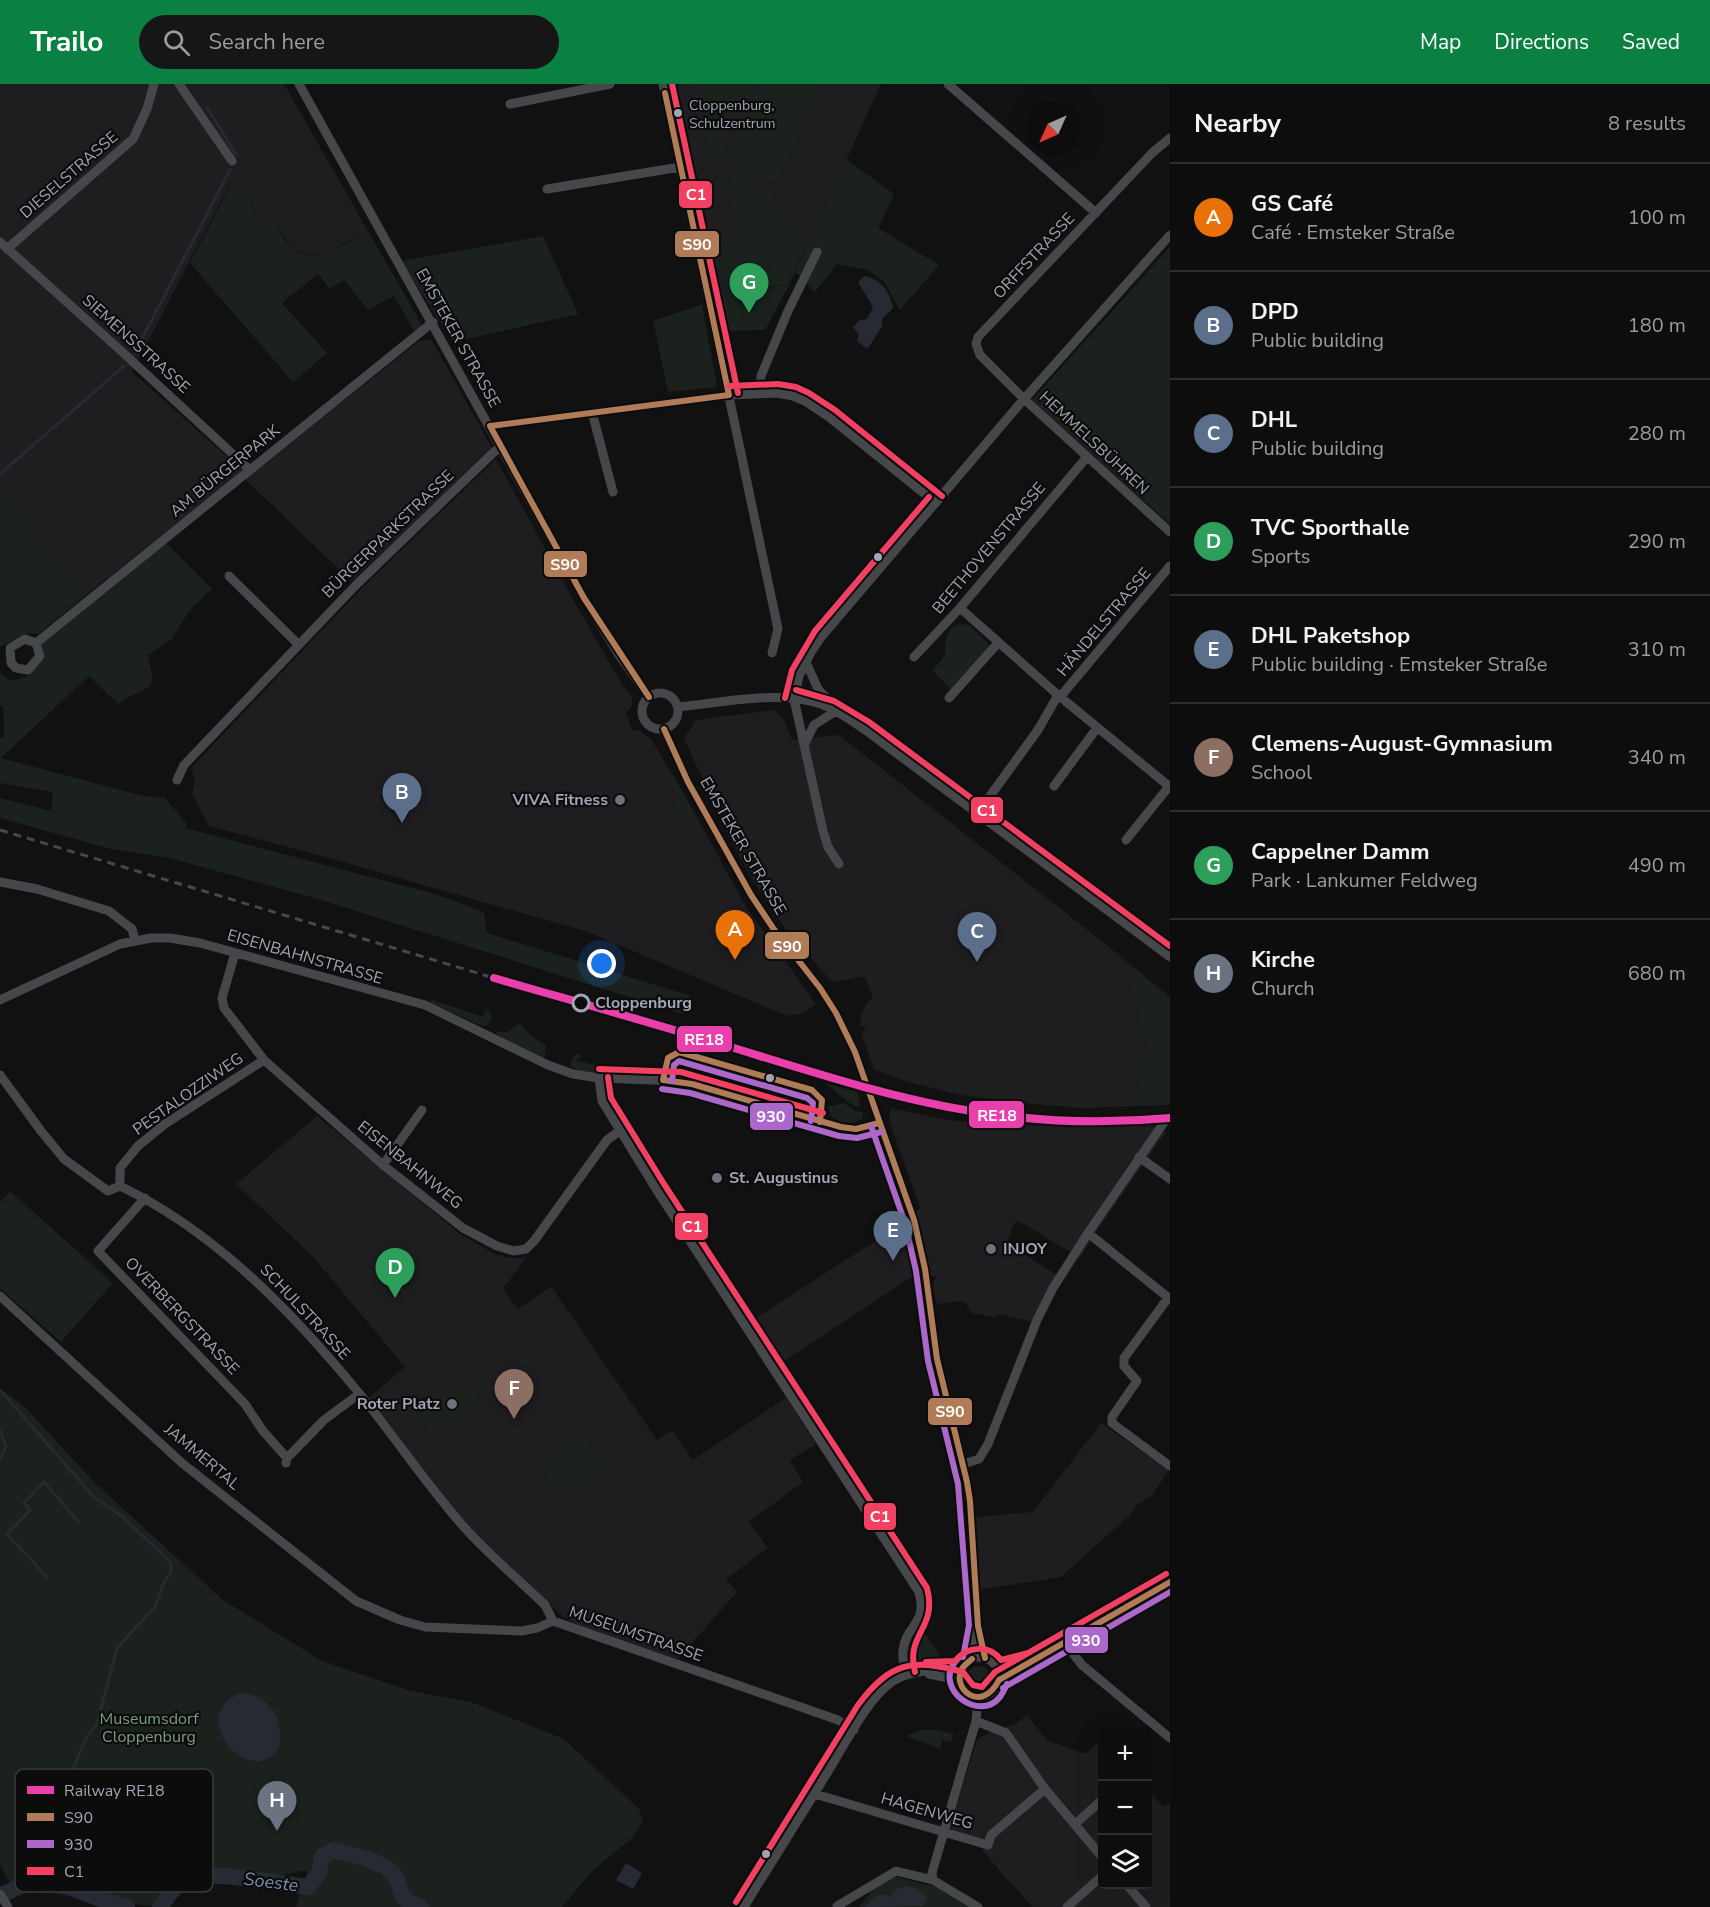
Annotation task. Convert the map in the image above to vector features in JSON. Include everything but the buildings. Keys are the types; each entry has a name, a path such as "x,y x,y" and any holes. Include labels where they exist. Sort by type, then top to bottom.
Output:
{"street":[{"name":"DIESELSTRASSE","path":"4,246 133,139 147,109 154,84"},
{"path":"179,84 232,161"},
{"name":"EMSTEKER STRASSE","path":"299,84 579,589 619,655 649,697 642,711 645,721 653,728 664,729 688,782 751,895 837,1013 855,1052 914,1221 925,1269 937,1359 970,1501 978,1626 985,1658"},
{"path":"555,84 557,95"},
{"path":"510,104 610,84"},
{"path":"663,84 778,629 772,653"},
{"path":"948,84 961,88 1095,213"},
{"name":"ORFFSTRASSE","path":"1024,399 980,355 976,344 978,337 1152,153 1170,138"},
{"path":"547,189 680,167"},
{"path":"839,864 825,839 794,699 796,685 806,662 822,636 1024,399 1170,235"},
{"name":"SIEMENSSTRASSE","path":"4,246 250,470"},
{"path":"760,392 761,376 788,311 817,252"},
{"name":"AM BÜRGERPARK","path":"36,643 432,322"},
{"path":"490,426 729,395 760,392 793,396 811,404 936,503"},
{"name":"HEMMELSBÜHREN","path":"1024,399 1086,458 1170,532"},
{"path":"592,412 614,492"},
{"name":"BÜRGERPARKSTRASSE","path":"177,780 184,765 365,577 495,451 502,448"},
{"name":"BEETHOVENSTRASSE","path":"914,657 960,608 1086,458"},
{"name":"HÄNDELSTRASSE","path":"990,796 1038,730 1059,696 1170,566"},
{"path":"229,576 299,645"},
{"path":"960,608 1059,696 1170,786 1126,840"},
{"path":"949,698 998,643"},
{"path":"806,662 818,689 840,713 1170,957"},
{"path":"649,697 658,693 667,694 675,700 678,713 674,723 664,729"},
{"path":"678,707 757,699 794,699 816,703 840,713"},
{"path":"804,746 814,725 840,713"},
{"path":"1054,786 1097,728"},
{"path":"0,882 37,889 109,911 132,928 135,940"},
{"name":"EISENBAHNSTRASSE","path":"0,1000 106,949 135,940 170,938 235,952 425,1005 548,1065 573,1074 599,1078 679,1081 840,1127 856,1129 879,1123"},
{"name":"EISENBAHNWEG","path":"235,952 222,998 224,1008 264,1060 383,1165 463,1228 497,1246 514,1251 526,1249 607,1140 621,1130"},
{"name":"PESTALOZZIWEG","path":"120,1186 120,1168 147,1138 264,1060"},
{"name":"SCHULSTRASSE","path":"0,1075 63,1159 108,1191 120,1186 145,1198 172,1215 247,1272 316,1344 359,1394 464,1527 545,1605 553,1621"},
{"path":"599,1078 602,1101 718,1286 919,1592 922,1609 903,1650 906,1674"},
{"path":"383,1165 422,1110"},
{"path":"963,1464 979,1459 988,1444 1037,1320 1053,1288 1167,1118"},
{"path":"1139,1158 1170,1179"},
{"name":"OVERBERGSTRASSE","path":"145,1198 98,1251 245,1404 286,1460 324,1420 359,1394"},
{"path":"1088,1233 1169,1298 1124,1358 1124,1366 1137,1381 1112,1417 1112,1424 1170,1466"},
{"name":"JAMMERTAL","path":"0,1296 182,1463 356,1601 400,1620"},
{"path":"998,1675 1026,1665 1170,1582"},
{"name":"MUSEUMSTRASSE","path":"400,1620 425,1627 520,1631 537,1628 553,1621 822,1714 854,1730"},
{"name":"EMSTEKER STRASSE","path":"972,1659 978,1626"},
{"path":"1064,1642 1082,1665 1170,1738"},
{"path":"985,1658 991,1662 998,1675 993,1692 978,1698 968,1694 959,1680 960,1670 972,1659 985,1658"},
{"path":"744,1907 879,1693 906,1674 945,1669 960,1670"},
{"path":"921,1672 959,1680"},
{"path":"933,1880 932,1873 976,1721 978,1698"},
{"path":"976,1721 1006,1733 1046,1790 1098,1852"},
{"name":"HAGENWEG","path":"815,1794 988,1845 991,1835 1046,1790"},
{"path":"1075,1824 1098,1804"},
{"path":"837,1906 896,1871 933,1880 978,1907"},
{"path":"1067,1907 1098,1880"},
{"path":"1130,1889 1146,1907"}],"shaded area":[{"path":"0,84 284,84 368,231 325,254 303,254 290,246 273,219 262,220 247,197 229,186 132,372 243,471 90,592 0,495"},
{"path":"677,84 881,84 789,285 721,295"},
{"path":"865,276 875,280 884,288 893,308 882,319 882,326 869,347 866,348 857,341 859,335 853,327 860,320 867,319 873,307 858,282"},
{"path":"431,339 492,448 351,581 245,479 419,341"},
{"path":"496,459 575,603 622,684 632,697 632,706 626,713 632,730 638,730 651,739 686,797 746,907 816,1004 804,1013 787,1016 588,932 209,826 192,794 195,781 191,768 362,588"},
{"path":"774,710 784,719 792,740 839,735 1170,997 1170,1105 1082,1108 1022,1103 960,1095 904,1081 874,1069 861,1033 865,1032 864,1026 861,1026 861,1016 866,1004 873,997 864,976 835,982 830,980 787,931 753,881 727,833 684,738 696,720"},
{"path":"891,1108 947,1120 1044,1126 1148,1125 1166,1132 1080,1258 1019,1221 1014,1223 1007,1243 1057,1275 1033,1322 998,1314 995,1317 972,1313 964,1301 936,1304 933,1283 936,1277 918,1273 781,1363 753,1320 906,1221 920,1208 889,1120"},
{"path":"317,1116 460,1234 495,1254 509,1258 526,1258 503,1289 518,1309 551,1286 657,1440 672,1430 693,1460 786,1398 816,1444 790,1460 803,1482 749,1522 768,1548 726,1579 737,1592 678,1659 579,1626 564,1617 465,1524 369,1398 405,1367 313,1257 236,1184"},
{"path":"1101,1423 1169,1470 1153,1494 1137,1505 1130,1515 1061,1577 971,1591 967,1518 1033,1512"},
{"path":"240,1693 263,1700 274,1711 277,1718 279,1746 276,1752 264,1760 251,1760 238,1754 227,1744 220,1731 219,1717 225,1704"},
{"path":"1027,1715 1047,1740 1086,1754 1098,1743 1098,1889 1152,1889 1152,1794 1163,1807 1168,1803 1170,1805 1170,1907 1033,1907 984,1852 980,1842 948,1830 977,1740 994,1730 1014,1725"},
{"path":"626,1863 642,1873 633,1889 616,1880"},
{"path":"906,1885 917,1889 927,1897 923,1906 865,1907 876,1896 890,1897 894,1891"}],"green space":[{"path":"678,84 755,84 749,98 732,107 724,158 711,162 702,102 695,88"},
{"path":"761,84 822,84 778,182 727,160"},
{"path":"846,159 894,194 878,228 939,265 900,310 883,280 867,270 837,264 815,292 795,272"},
{"path":"736,172 772,193 781,223 787,224 806,243 787,283 727,291 719,259 734,236 734,221 726,186"},
{"path":"230,186 247,197 262,220 273,219 288,244 300,253 310,255 330,251 368,231 422,325 414,331 394,296 368,310 344,280 330,289 318,274 282,303 327,353 293,382 190,263"},
{"path":"543,236 578,314 453,342 401,261"},
{"path":"1170,247 1170,524 1032,400"},
{"path":"789,285 765,330 728,331 721,295"},
{"path":"702,304 717,387 668,392 653,321"},
{"path":"0,495 90,592 38,634 28,633 0,647"},
{"path":"166,543 212,589 190,610 171,640 148,655 152,673 151,686 118,704 89,676 1,758 143,796 165,798 187,824 185,828 438,895 484,912 487,933 691,996 683,1014 321,900 170,858 111,849 0,818 0,798 51,811 53,792 0,783 0,739 4,736 3,706 0,705 0,673 10,681 26,677 45,658 41,643"},
{"path":"960,624 969,625 988,643 989,650 952,690 932,670 945,656 946,638 952,627"},
{"path":"673,776 696,817 692,823 671,808 679,797 670,779"},
{"path":"1129,965 1170,1000 1170,1092 1160,1101 1149,1101 1136,1088 1144,1069 1143,1060 1150,1058 1125,966"},
{"path":"430,999 483,1017 486,1009 492,1015 492,1020 486,1026 478,1024 431,1003"},
{"path":"518,1024 546,1046 544,1058 497,1035 496,1032 508,1032"},
{"path":"577,1054 582,1056 576,1060 604,1068 610,1064 618,1066 619,1070 601,1073 579,1070 570,1065 572,1058"},
{"path":"825,1083 857,1092 861,1107 848,1101"},
{"path":"844,1103 854,1111 863,1112 863,1118 847,1123 832,1117 828,1107"},
{"path":"10,1191 113,1283 61,1342 0,1288 0,1202"},
{"name":"Roter Platz","path":"465,1379 480,1401 432,1435 417,1413"},
{"name":"Museumsdorf Cloppenburg","path":"0,1388 25,1407 95,1483 223,1600 322,1661 411,1691 471,1702 564,1739 639,1809 643,1822 631,1839 593,1870 562,1907 296,1907 308,1870 270,1877 226,1871 213,1872 213,1769 15,1769 15,1888 0,1865"},
{"path":"585,1436 605,1467 559,1497 539,1466"},
{"path":"920,1626 942,1659 909,1660 908,1646"},
{"path":"979,1666 984,1667 990,1673 990,1683 984,1689 979,1690 974,1689 968,1683 967,1678 968,1673 974,1667"},
{"path":"920,1730 937,1730 953,1734 951,1742 942,1740 940,1749 907,1736"},
{"path":"890,1875 936,1887 970,1907 859,1907 877,1884"},
{"name":"Museumsdorf Cloppenburg","path":"44,1892 163,1892 151,1906"}],"waterway":[{"path":"207,108 236,154"},
{"path":"134,354 230,170"},
{"path":"0,474 124,366"},
{"path":"0,1390 94,1497 124,1518 171,1563 171,1573 164,1582 155,1607 117,1648 97,1724 86,1738 72,1769"},
{"path":"0,1430 6,1447 0,1459"},
{"path":"47,1577 7,1534 30,1510 24,1503 44,1482 78,1521"},
{"name":"Soeste","path":"213,1876 247,1878 308,1887 319,1873 322,1857 334,1850 365,1858 387,1868 396,1877 400,1891 406,1900 421,1907"},
{"name":"Soeste","path":"0,1896 15,1888"},
{"name":"Soeste","path":"82,1892 127,1907"},
{"name":"Soeste","path":"160,1907 171,1892"}],"railway":[{"path":"0,830 494,978"}],"rail line":[{"name":"RE18","path":"494,978 845,1082 939,1105 996,1115 1045,1120 1120,1121 1170,1118"}],"transit line":[{"name":"C1","path":"672,84 738,393"},
{"name":"S90","path":"665,93 729,395"},
{"name":"C1","path":"729,386 778,384 796,387 809,393 835,410 942,496"},
{"name":"S90","path":"490,426 729,395"},
{"name":"S90","path":"490,426 584,598 649,697"},
{"name":"C1","path":"785,698 792,670 815,631 929,497"},
{"name":"C1","path":"796,690 834,701 869,722 1170,946"},
{"name":"S90","path":"664,729 688,782 751,895 836,1013 855,1052 914,1220 925,1269 937,1359 967,1482 978,1626 985,1658"},
{"name":"S90","path":"663,1080 668,1058 679,1052 812,1090 822,1100 820,1122"},
{"name":"930","path":"672,1081 674,1065 679,1061 807,1098 813,1103 811,1121"},
{"name":"C1","path":"599,1069 681,1072 823,1113"},
{"name":"C1","path":"608,1077 611,1098 664,1184 927,1588 928,1613 914,1648 915,1672"},
{"name":"S90","path":"663,1080 692,1084 841,1127 856,1129 879,1123"},
{"name":"930","path":"662,1089 690,1093 839,1136 857,1138 881,1132"},
{"name":"930","path":"871,1126 905,1223 916,1271 928,1361 958,1484 969,1625 963,1657"},
{"name":"C1","path":"736,1902 858,1705 881,1680 903,1667 930,1665 963,1672 973,1685 982,1687 995,1672 1166,1574"},
{"name":"S90","path":"999,1680 1170,1582"},
{"name":"930","path":"1003,1688 1170,1592"},
{"name":"C1","path":"926,1662 955,1661 966,1652 978,1649 990,1651 1001,1660 1028,1653"},
{"name":"930","path":"966,1652 955,1662 950,1672 950,1683 954,1692 962,1699 981,1706 991,1704 1000,1697 1007,1684"},
{"name":"S90","path":"972,1659 963,1668 960,1676 964,1690 970,1695 984,1696 999,1680"}],"place":[{"name":"Cloppenburg, Schulzentrum","path":"678,113"},
{"name":"Cappelner Damm","path":"749,313"},
{"name":"VIVA Fitness","path":"620,800"},
{"name":"DPD","path":"402,823"},
{"name":"GS Café","path":"735,960"},
{"name":"DHL","path":"977,962"},
{"name":"Cloppenburg","path":"581,1003"},
{"name":"St. Augustinus","path":"717,1178"},
{"name":"INJOY","path":"991,1249"},
{"name":"DHL Paketshop","path":"893,1261"},
{"name":"TVC Sporthalle","path":"395,1298"},
{"name":"Roter Platz","path":"452,1404"},
{"name":"Clemens-August-Gymnasium","path":"514,1419"},
{"name":"Kirche","path":"277,1831"}]}
